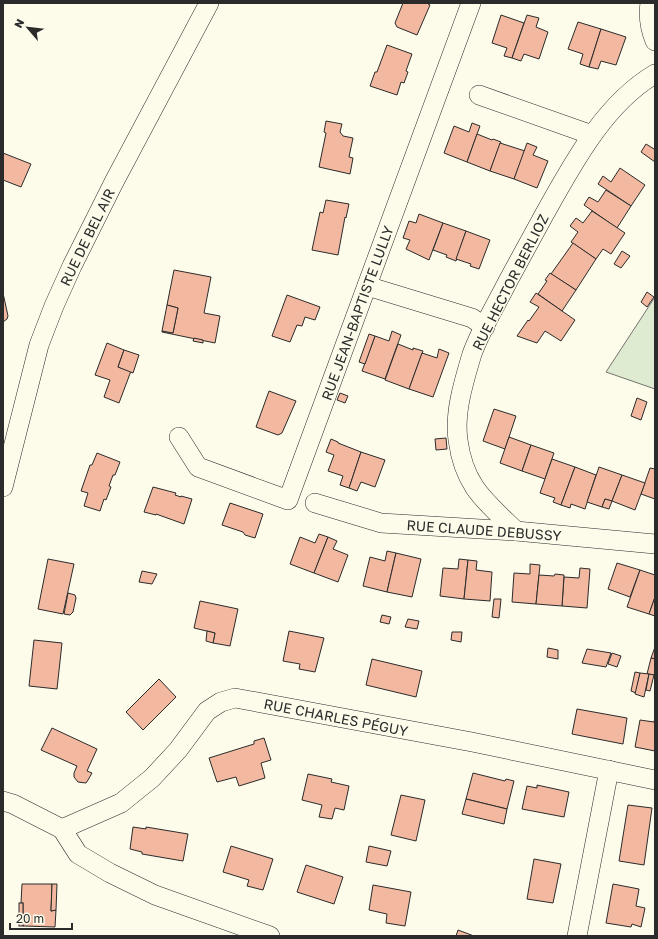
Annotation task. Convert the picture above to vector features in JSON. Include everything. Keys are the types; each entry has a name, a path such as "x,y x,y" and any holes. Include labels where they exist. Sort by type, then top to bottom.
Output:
{"street":[{"name":"RUE DE BEL AIR","path":"3,486 28,386 40,345 57,299 114,182 209,3"},
{"name":"RUE JEAN-BAPTISTE LULLY","path":"178,437 198,467 288,500 471,3"},
{"path":"650,3 649,12 652,34 655,41"},
{"name":"RUE HECTOR BERLIOZ","path":"516,532 482,498 469,479 461,461 457,438 458,411 473,353 517,264 564,178 592,135 617,105 641,82 655,74"},
{"path":"479,95 592,135"},
{"path":"367,286 472,318 485,327"},
{"name":"RUE CLAUDE DEBUSSY","path":"315,503 380,523 516,532 655,544"},
{"name":"RUE CHARLES PÉGUY","path":"62,829 121,803 152,778 178,750 207,711 221,702 235,698 472,742 655,780"},
{"path":"577,936 608,770"},
{"path":"3,800 62,829 78,854 110,873 155,896 231,930 270,936"}],"green space":[{"path":"655,297 655,389 606,372"}],"building":[{"path":"403,3 429,3 428,4 430,5 417,35 397,27 395,23"},
{"path":"501,15 524,23 512,58 504,56 507,48 492,43"},
{"path":"527,15 539,18 536,27 548,32 539,59 524,54 521,61 512,58"},
{"path":"578,22 601,29 589,67 580,64 583,54 568,49"},
{"path":"601,29 626,37 616,65 601,61 598,69 589,67"},
{"path":"387,45 412,54 406,71 408,72 404,83 401,82 397,95 370,86"},
{"path":"326,121 342,124 340,132 343,136 353,138 349,157 353,158 350,174 319,167 326,133 324,132"},
{"path":"472,123 480,126 467,162 444,153 454,126 469,132"},
{"path":"477,134 501,142 490,171 467,162"},
{"path":"500,143 525,151 514,179 490,171"},
{"path":"527,143 537,147 533,155 548,161 537,188 514,179"},
{"path":"646,144 654,149 655,148 655,162 641,152"},
{"path":"3,153 31,164 21,187 3,180"},
{"path":"620,168 645,185 631,206 598,184 603,176 611,182"},
{"path":"606,190 631,206 617,228 584,205 589,197 598,202"},
{"path":"326,200 349,204 338,255 312,250 320,212 323,213"},
{"path":"592,211 625,233 611,254 603,249 596,259 571,242 578,232 570,226 576,218 583,223"},
{"path":"419,214 443,223 429,260 406,249 410,240 403,238 409,221 416,223"},
{"path":"443,223 466,231 456,261 446,257 447,255 433,250"},
{"path":"466,231 490,240 479,269 470,266 471,264 456,259"},
{"path":"573,243 596,259 576,290 551,274"},
{"path":"622,251 630,256 621,268 614,264"},
{"path":"174,270 211,277 204,313 220,316 215,343 162,332 173,333 178,308 167,305"},
{"path":"550,273 576,290 562,311 538,294 547,281 545,280"},
{"path":"647,292 654,297 647,307 641,302"},
{"path":"3,293 8,316 3,322"},
{"path":"536,293 575,320 561,341 545,331 537,343 517,336 539,307 530,302"},
{"path":"287,295 320,307 315,320 305,317 302,326 297,325 290,342 272,336"},
{"path":"167,305 178,308 173,333 162,331"},
{"path":"392,331 401,335 385,379 362,371 375,336 389,341"},
{"path":"369,334 375,336 365,364 359,362"},
{"path":"194,338 203,340 203,343 193,341"},
{"path":"107,343 124,350 118,367 131,371 119,403 104,397 110,380 95,375"},
{"path":"398,344 413,350 413,348 423,351 409,389 385,380"},
{"path":"439,349 449,353 433,397 409,389 422,353 437,358"},
{"path":"124,350 139,355 133,373 118,367"},
{"path":"269,391 296,401 282,433 278,435 256,427"},
{"path":"340,393 348,396 345,403 337,400"},
{"path":"637,398 647,402 641,420 631,416"},
{"path":"494,409 516,416 505,449 483,441"},
{"path":"509,437 531,445 522,471 500,463"},
{"path":"446,438 447,449 436,450 435,439"},
{"path":"331,439 361,452 349,488 340,485 343,476 328,471 334,455 326,452"},
{"path":"531,445 554,453 545,479 522,471"},
{"path":"361,452 385,460 375,487 361,482 357,491 349,488"},
{"path":"97,453 120,462 115,475 113,475 109,486 111,487 106,500 104,499 100,511 84,506 88,493 81,491 90,465 92,465"},
{"path":"552,459 575,467 561,505 553,502 555,498 540,493"},
{"path":"575,467 596,475 585,509 571,504 570,508 561,505"},
{"path":"599,467 622,475 612,501 605,499 602,507 587,502"},
{"path":"650,468 655,469 655,499 641,494"},
{"path":"622,475 645,483 635,510 612,501"},
{"path":"153,487 176,493 175,495 181,497 192,499 184,524 156,514 144,512"},
{"path":"605,499 612,501 609,509 602,507"},
{"path":"230,503 263,514 255,538 222,525"},
{"path":"319,534 328,537 314,573 290,564 300,537 315,543"},
{"path":"328,537 337,541 333,549 348,555 338,582 314,573"},
{"path":"387,551 396,553 387,592 363,586 370,557 385,561"},
{"path":"396,553 421,559 412,597 387,592"},
{"path":"48,559 74,564 63,614 38,609"},
{"path":"459,559 468,560 464,599 440,596 443,568 458,569"},
{"path":"468,560 477,561 476,570 492,572 490,601 464,599"},
{"path":"617,563 640,570 630,597 608,589"},
{"path":"530,564 540,565 536,604 512,602 514,573 530,574"},
{"path":"580,568 590,569 587,608 562,606 564,577 579,578"},
{"path":"640,570 655,575 655,597 649,614 627,607"},
{"path":"142,571 157,574 152,584 139,582"},
{"path":"555,574 564,575 562,606 536,604 539,575 554,576"},
{"path":"68,593 75,595 76,598 73,612 70,615 64,614"},
{"path":"655,597 655,616 649,614"},
{"path":"494,599 501,599 499,618 492,617"},
{"path":"200,601 238,609 230,646 213,643 215,633 194,628"},
{"path":"382,615 391,617 389,624 380,622"},
{"path":"408,619 419,621 417,629 405,627"},
{"path":"207,631 215,633 213,643 206,641"},
{"path":"289,631 324,638 315,672 299,669 300,664 283,661"},
{"path":"452,632 462,632 461,642 451,640"},
{"path":"34,640 62,643 57,689 29,686"},
{"path":"655,647 655,659 651,658"},
{"path":"548,648 558,650 558,659 547,657"},
{"path":"587,649 611,653 606,667 582,663"},
{"path":"612,653 621,656 617,667 608,664"},
{"path":"651,658 655,659 655,675 647,674"},
{"path":"372,659 422,671 416,697 366,685"},
{"path":"635,672 640,673 636,693 631,691"},
{"path":"640,673 649,674 644,697 635,694"},
{"path":"649,674 654,675 650,691 646,690"},
{"path":"159,679 176,697 143,730 126,712"},
{"path":"577,709 627,718 623,744 572,734"},
{"path":"655,718 655,751 635,747 640,720 654,722"},
{"path":"52,728 97,749 87,771 92,773 86,783 78,782 74,777 77,766 41,750"},
{"path":"264,738 271,760 261,763 265,778 239,786 236,777 217,782 209,758 254,744 254,741"},
{"path":"473,773 505,781 506,779 514,781 507,809 466,799"},
{"path":"308,774 332,779 331,782 349,786 344,810 335,808 332,819 319,817 322,805 302,800"},
{"path":"537,785 569,792 564,817 522,809 527,786 537,788"},
{"path":"401,795 425,800 416,841 391,835"},
{"path":"466,799 507,809 504,824 462,814"},
{"path":"628,805 652,808 644,865 619,861"},
{"path":"133,827 146,829 146,827 188,834 183,861 142,854 142,852 130,849"},
{"path":"231,846 273,859 263,890 247,886 249,880 223,872"},
{"path":"369,846 391,851 387,866 366,862"},
{"path":"534,859 561,864 553,903 527,899"},
{"path":"306,865 343,877 334,904 297,892"},
{"path":"22,884 52,884 51,911 56,910 55,927 23,926 23,903 21,903"},
{"path":"52,884 57,884 56,910 51,911"},
{"path":"613,884 639,889 636,906 645,908 641,927 632,924 631,927 606,923"},
{"path":"373,885 411,892 405,926 386,923 387,914 369,910"},
{"path":"19,903 23,903 23,926 19,926"},
{"path":"458,930 474,936 456,936"}]}
